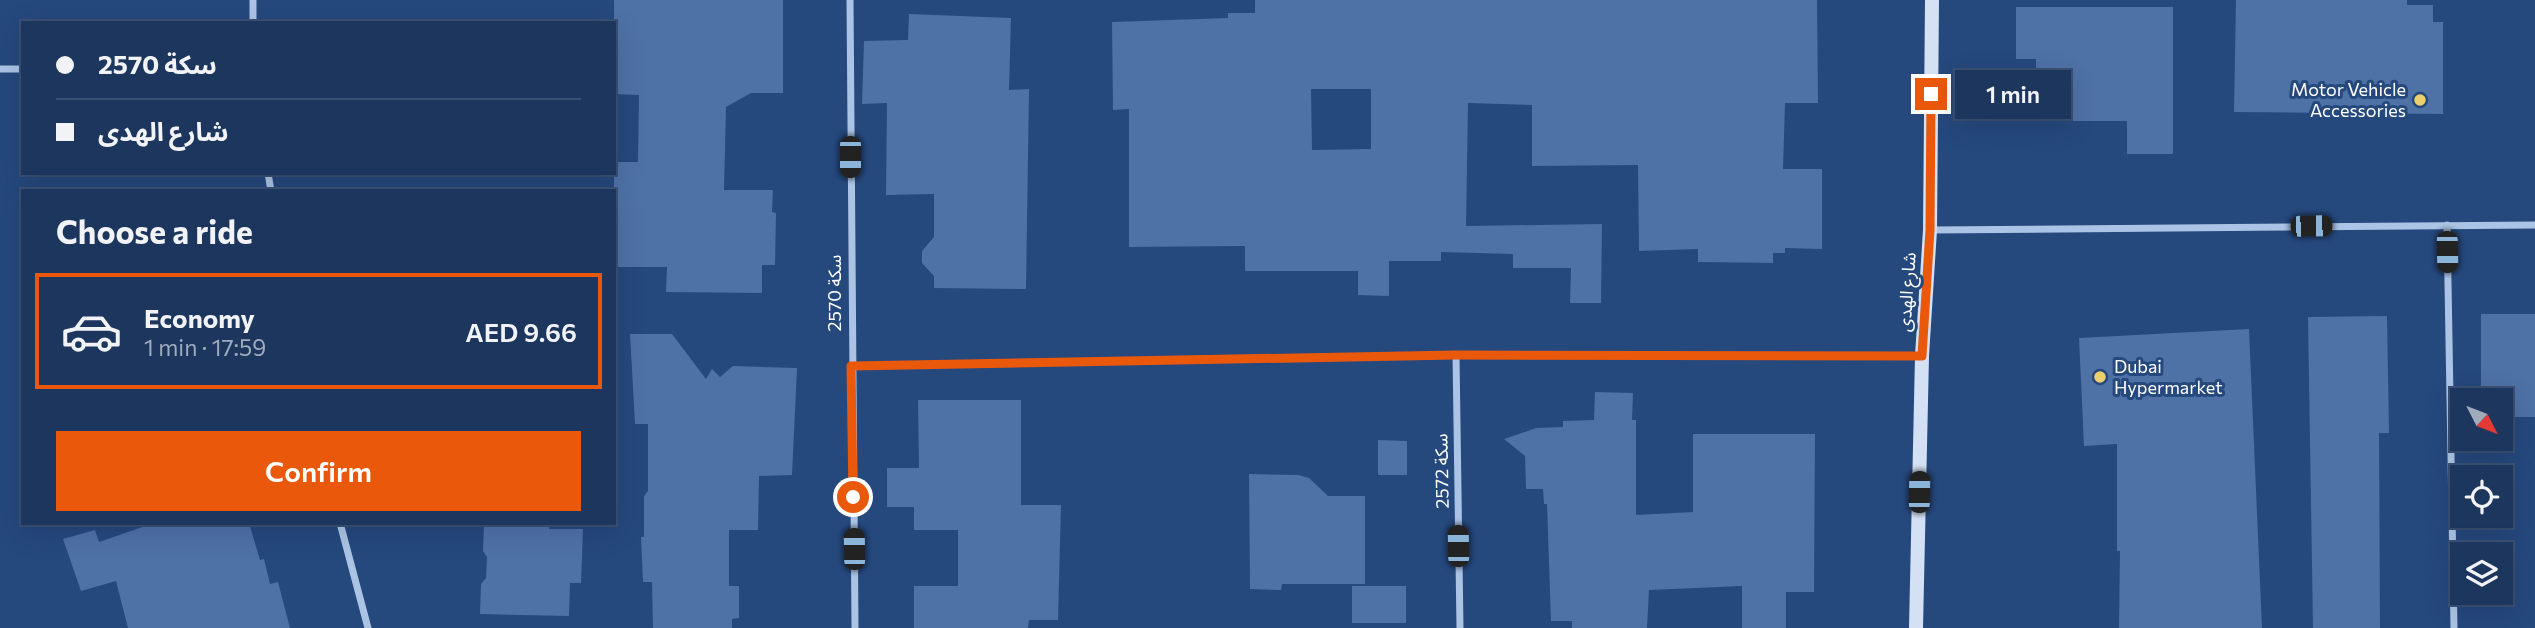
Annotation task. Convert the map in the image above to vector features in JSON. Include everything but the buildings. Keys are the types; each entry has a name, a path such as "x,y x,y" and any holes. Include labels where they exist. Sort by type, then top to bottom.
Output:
{"street":[{"path":"253,0 253,21"},
{"name":"سكة 2570","path":"850,0 855,628"},
{"name":"شارع الهدى","path":"1916,628 1922,356 1930,230 1932,0"},
{"path":"0,69 21,69"},
{"path":"2446,225 2454,628"},
{"path":"1930,230 2535,225"},
{"path":"851,366 1456,355 1922,356"},
{"name":"سكة 2572","path":"1456,355 1460,628"},
{"path":"341,525 368,628"}],"place":[{"name":"Motor Vehicle Accessories","path":"2420,100"},
{"name":"Dubai Hypermarket","path":"2100,377"}],"route":[{"path":"853,497 851,366 1456,355 1922,356 1930,230 1931,94"}]}
